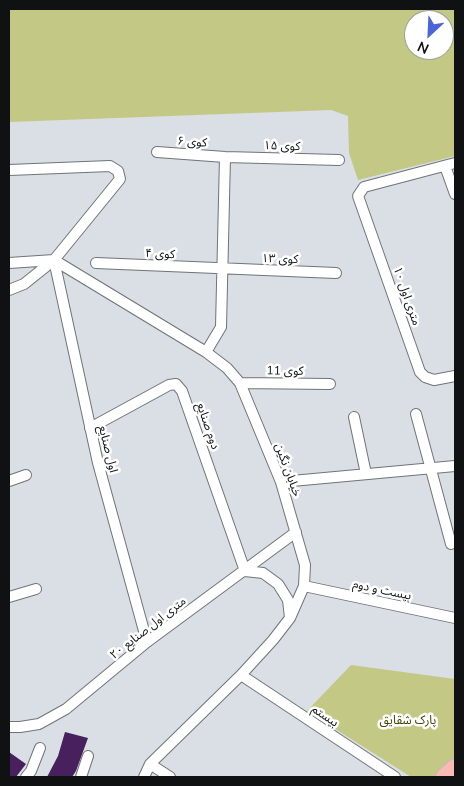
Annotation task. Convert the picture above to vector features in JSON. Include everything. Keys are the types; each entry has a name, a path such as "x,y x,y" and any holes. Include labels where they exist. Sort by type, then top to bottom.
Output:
{"main road":[{"path":"444,777 455,767"}],"street":[{"name":"کوی ۶","path":"157,152 224,157"},
{"name":"کوی ۱۵","path":"224,157 340,160"},
{"path":"206,352 221,327 224,157"},
{"path":"450,164 455,194"},
{"name":"۱۰ متری اول","path":"450,164 364,187 358,196 420,372 425,377 434,380 455,376"},
{"path":"9,170 110,166 118,171 120,179 54,260 24,284 9,290"},
{"path":"9,263 54,260"},
{"name":"خیابان نگین","path":"54,260 206,352 227,368 240,382 281,482 305,565 304,586 290,618 241,675 150,764 144,777"},
{"name":"اول صنایع","path":"54,260 90,428 146,642"},
{"name":"کوی ۴","path":"96,263 222,269"},
{"name":"کوی ۱۳","path":"222,269 336,273"},
{"name":"کوی 11","path":"240,382 330,384"},
{"name":"دوم صنایع","path":"90,428 169,385 176,384 182,391 245,571"},
{"path":"416,414 451,544"},
{"path":"354,417 366,474"},
{"path":"281,482 455,466"},
{"path":"9,480 26,475"},
{"name":"۲۰ متری اول صنایع","path":"9,727 39,724 53,718 146,642 296,532"},
{"path":"245,571 263,573 278,584 288,600 290,618"},
{"name":"بیست و دوم","path":"304,586 455,618"},
{"path":"9,597 36,589"},
{"name":"بیستم","path":"241,675 395,777"},
{"path":"26,777 31,771 40,748"},
{"path":"81,777 88,756"},
{"path":"150,764 170,777"}],"green space":[{"path":"9,9 455,9 455,156 358,180 349,153 348,116 331,110 9,122"},
{"name":"پارک شقایق","path":"351,665 455,679 455,763 440,777 411,777 307,711"}],"building":[{"path":"65,732 88,738 76,771 72,777 47,777 58,756"},
{"path":"9,752 26,764 16,777 9,777"}]}
